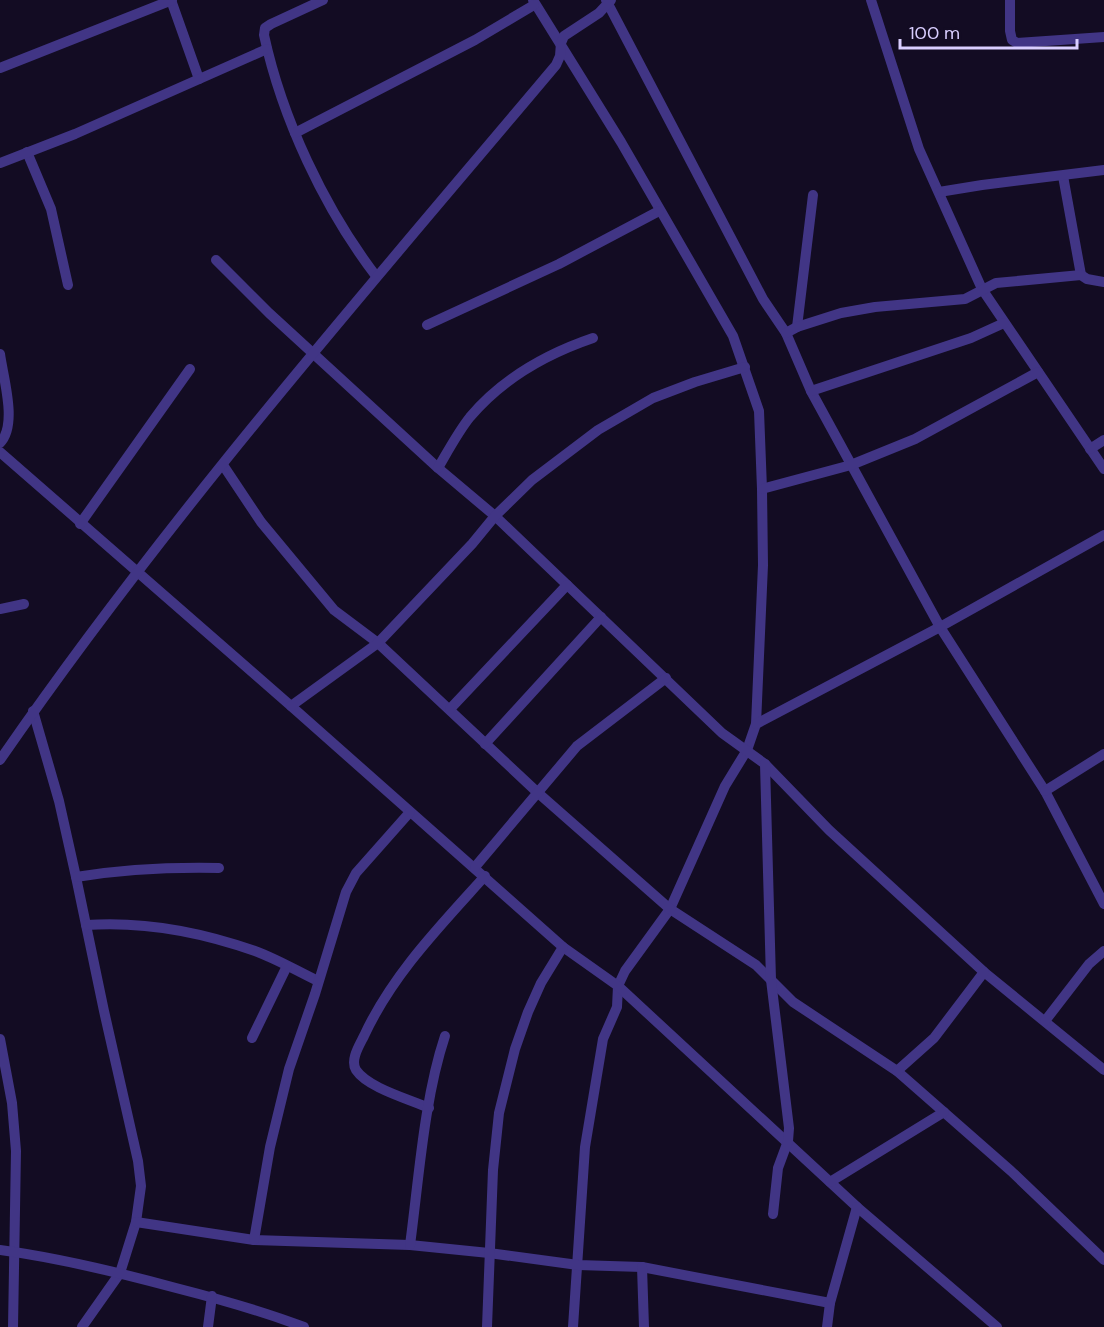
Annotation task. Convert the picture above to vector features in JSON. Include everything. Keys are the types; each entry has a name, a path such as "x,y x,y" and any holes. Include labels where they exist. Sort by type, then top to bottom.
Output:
{"street":[{"path":"0,68 171,0 200,79"},
{"path":"323,0 265,28 267,50 295,133 340,224 376,276"},
{"path":"871,0 919,149 982,289 1104,469"},
{"path":"1010,0 1010,31 1012,40 1017,43 1104,38"},
{"path":"0,760 33,711 136,571 376,276 556,64 564,36 599,13 608,1 763,299 786,333 811,391 851,465 940,627 1044,791 1104,904"},
{"path":"295,133 475,40 534,2 621,142 733,336 759,411 763,565 756,724 747,750 725,786 670,909 625,971 618,986 617,1006 603,1039 585,1147 573,1327"},
{"path":"0,163 267,50"},
{"path":"27,153 51,208 68,285"},
{"path":"939,192 1104,170"},
{"path":"1063,176 1081,275"},
{"path":"797,327 813,195"},
{"path":"427,325 559,264 659,211"},
{"path":"216,260 269,313 438,468 495,516 722,733 765,764 829,830 984,972 1104,1070"},
{"path":"786,333 797,327 841,313 875,307 965,299 996,283 1081,275 1087,279 1104,282"},
{"path":"811,391 971,338 1004,323"},
{"path":"438,468 470,417 500,387 534,363 593,338"},
{"path":"0,354 9,417 5,437 0,442"},
{"path":"291,706 378,643 472,544 495,516 532,480 598,430 653,398 694,382 745,367"},
{"path":"80,524 190,369"},
{"path":"762,489 851,465 915,439 1038,372"},
{"path":"1090,449 1104,440"},
{"path":"0,452 475,867 563,947 618,986 857,1207 997,1327"},
{"path":"223,465 261,522 334,610 378,643 537,792 670,909 756,965 793,1002 897,1071 1011,1171 1104,1260"},
{"path":"756,724 940,627 1104,535"},
{"path":"450,710 567,585"},
{"path":"0,609 24,604"},
{"path":"485,744 601,617"},
{"path":"475,867 577,746 666,678"},
{"path":"33,711 59,801 138,1161 141,1186 136,1222 120,1273 82,1327"},
{"path":"1044,791 1104,754"},
{"path":"765,764 771,980 789,1128 788,1141 778,1168 773,1214"},
{"path":"254,1240 270,1148 289,1070 346,892 356,873 410,812"},
{"path":"76,877 119,870 171,867 219,868"},
{"path":"429,1108 369,1082 356,1070 354,1063 356,1053 375,1012 394,984 432,935 484,876"},
{"path":"86,925 115,923 183,931 255,952 318,981"},
{"path":"487,1327 493,1170 498,1113 515,1049 528,1012 541,983 563,947"},
{"path":"1045,1021 1089,964 1104,951"},
{"path":"252,1038 287,966"},
{"path":"897,1071 934,1038 984,972"},
{"path":"410,1245 429,1108 437,1061 445,1036"},
{"path":"0,1039 12,1103 16,1151 13,1327"},
{"path":"830,1182 944,1112"},
{"path":"827,1327 830,1303 857,1207"},
{"path":"136,1222 254,1240 410,1245 578,1265 642,1267 830,1303"},
{"path":"0,1250 43,1255 212,1296 304,1327"},
{"path":"642,1267 644,1327"},
{"path":"208,1327 212,1296"}]}
